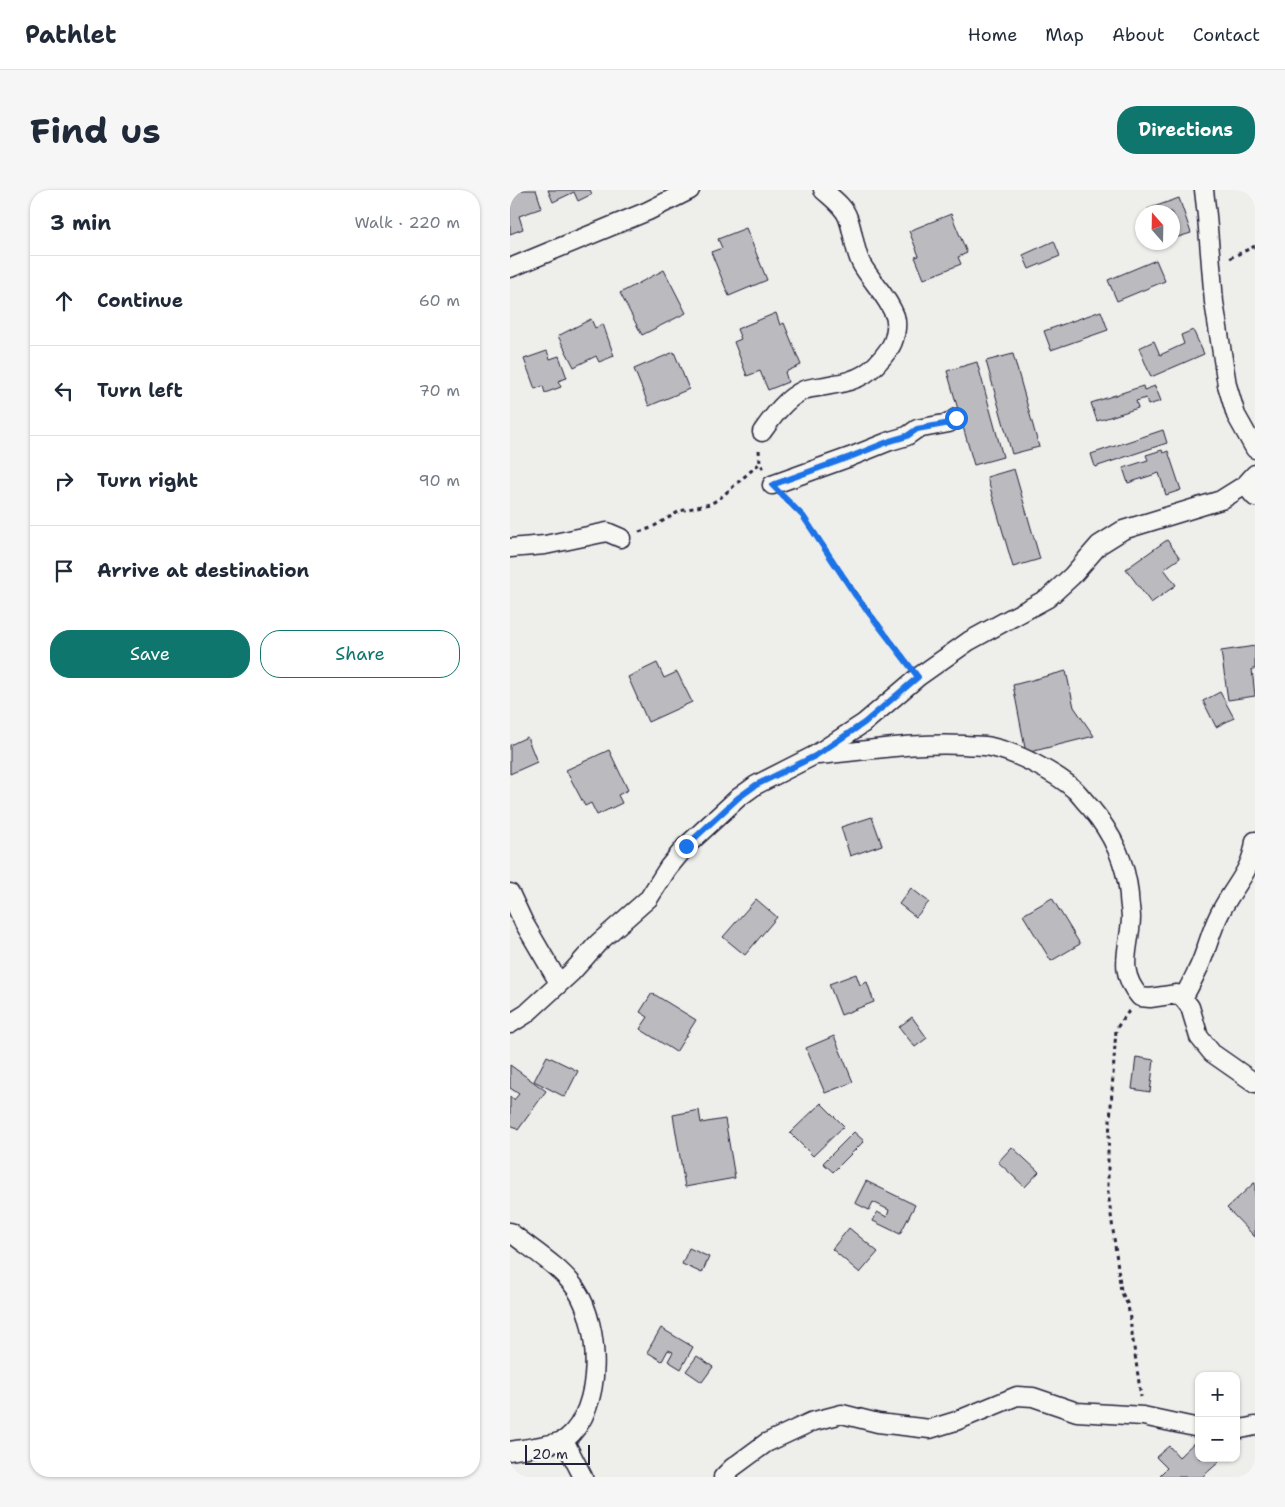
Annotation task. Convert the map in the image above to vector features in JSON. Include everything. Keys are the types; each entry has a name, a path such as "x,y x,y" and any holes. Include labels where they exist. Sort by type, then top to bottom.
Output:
{"street":[{"path":"510,268 648,211 690,190"},
{"path":"762,432 788,400 806,389 863,377 879,363 891,346 895,333 896,318 888,302 861,263 848,216 823,190"},
{"path":"1204,190 1215,311 1227,386 1236,415 1255,449"},
{"path":"772,485 907,436 917,429 950,423 956,418"},
{"path":"510,1024 526,1014 572,972 598,943 649,898 668,868 686,846 738,798 756,785 815,756 864,723 918,677 970,641 1048,598 1072,576 1098,545 1123,530 1221,500 1252,486"},
{"path":"510,548 545,545 607,532 622,538"},
{"path":"815,756 864,752 903,745 948,744 991,747 1025,759 1056,776 1075,790 1099,818 1115,844 1124,864 1131,918 1125,960 1127,976 1131,987 1140,997 1150,998 1177,994 1184,998 1190,1007 1199,1038 1212,1054 1255,1083"},
{"path":"1184,998 1220,912 1244,874 1253,855 1255,841"},
{"path":"510,894 524,923 559,983"},
{"path":"510,1232 565,1276 576,1290 587,1311 596,1364 591,1394 580,1424 564,1440 510,1452"},
{"path":"723,1477 766,1443 811,1422 842,1414 878,1423 930,1428 956,1421 1017,1396 1033,1397 1077,1412 1143,1416 1195,1427"},
{"path":"1240,1429 1255,1426"},
{"path":"564,1440 583,1477"}],"path":[{"path":"1211,266 1255,246"},
{"path":"762,432 759,447 760,463 772,485 803,516 856,596 918,677"},
{"path":"622,538 651,528 680,512 710,504 760,463"},
{"path":"1140,997 1116,1029 1108,1160 1108,1192 1121,1291 1128,1305 1143,1416"}],"building":[{"path":"510,190 536,190 542,208 519,216 523,229 510,234"},
{"path":"548,190 590,190 592,194 578,201 574,192 553,202"},
{"path":"1179,198 1191,233 1180,236 1180,205 1159,205"},
{"path":"951,214 967,253 958,257 961,264 924,279 915,257 919,256 909,231"},
{"path":"746,228 767,280 729,296 711,252 722,248 718,239"},
{"path":"1054,241 1060,256 1029,269 1023,255"},
{"path":"1156,260 1165,281 1117,301 1108,280"},
{"path":"664,270 686,313 642,335 620,293"},
{"path":"1101,311 1108,330 1051,350 1044,331"},
{"path":"776,313 780,325 784,323 801,365 785,372 788,382 768,390 760,371 747,376 734,342 741,339 737,329"},
{"path":"591,319 595,328 603,324 614,356 599,362 596,356 574,367 558,336"},
{"path":"1193,330 1204,354 1151,377 1139,348 1154,341 1160,355 1184,344 1181,335"},
{"path":"547,351 550,359 559,356 567,378 558,381 561,387 545,393 543,386 535,389 524,359"},
{"path":"674,352 689,389 649,406 634,369"},
{"path":"1013,354 1039,447 1012,454 986,361"},
{"path":"977,362 1003,457 974,465 947,371"},
{"path":"1143,386 1144,390 1155,386 1161,401 1148,405 1146,398 1136,401 1138,408 1097,421 1091,403"},
{"path":"1163,430 1167,443 1095,467 1091,454"},
{"path":"1162,450 1163,453 1168,451 1181,490 1166,495 1159,473 1128,483 1123,468 1148,460 1146,455"},
{"path":"1014,469 1040,559 1013,567 987,477"},
{"path":"1167,540 1180,558 1164,569 1176,585 1151,603 1126,569"},
{"path":"1255,646 1255,669 1252,669 1255,696 1228,700 1221,651"},
{"path":"657,663 664,678 677,672 692,702 648,722 628,677"},
{"path":"1066,671 1074,707 1094,736 1026,753 1013,685"},
{"path":"1220,692 1234,718 1216,727 1203,701"},
{"path":"527,737 537,762 510,774 510,745"},
{"path":"609,750 628,790 618,795 622,803 597,815 591,803 585,806 566,770"},
{"path":"872,817 882,845 850,856 841,827"},
{"path":"911,888 929,902 916,917 899,904"},
{"path":"1052,898 1080,944 1051,961 1023,915"},
{"path":"756,899 777,917 745,955 723,937"},
{"path":"856,974 860,985 867,982 874,1002 841,1015 829,984"},
{"path":"652,993 696,1020 676,1052 640,1029 648,1017 640,1012"},
{"path":"912,1017 927,1038 915,1047 899,1027"},
{"path":"834,1036 853,1082 825,1093 806,1048"},
{"path":"547,1056 578,1071 565,1097 534,1081"},
{"path":"1136,1057 1154,1060 1150,1092 1132,1089"},
{"path":"510,1065 546,1091 518,1130 510,1124 510,1097 514,1100 519,1094 510,1088"},
{"path":"821,1103 844,1126 813,1156 790,1133"},
{"path":"699,1110 701,1123 725,1119 735,1178 685,1187 673,1115"},
{"path":"854,1132 864,1141 833,1172 823,1163"},
{"path":"1012,1147 1039,1172 1025,1187 998,1162"},
{"path":"866,1181 915,1205 900,1234 873,1221 877,1212 887,1217 889,1210 873,1202 869,1210 855,1203"},
{"path":"1255,1183 1255,1237 1227,1208"},
{"path":"849,1228 878,1252 860,1273 832,1249"},
{"path":"689,1248 709,1257 702,1273 682,1264"},
{"path":"661,1328 693,1347 681,1369 668,1361 673,1352 668,1350 662,1361 647,1352"},
{"path":"697,1356 713,1367 702,1382 686,1371"},
{"path":"1195,1442 1195,1462 1219,1462 1202,1477 1162,1477 1160,1475 1167,1468 1156,1457 1169,1446 1179,1457"}],"route":[{"path":"686,846 738,798 756,785 815,756 864,723 918,677 856,596 803,516 772,485 907,436 917,429 950,423 956,418"}]}
